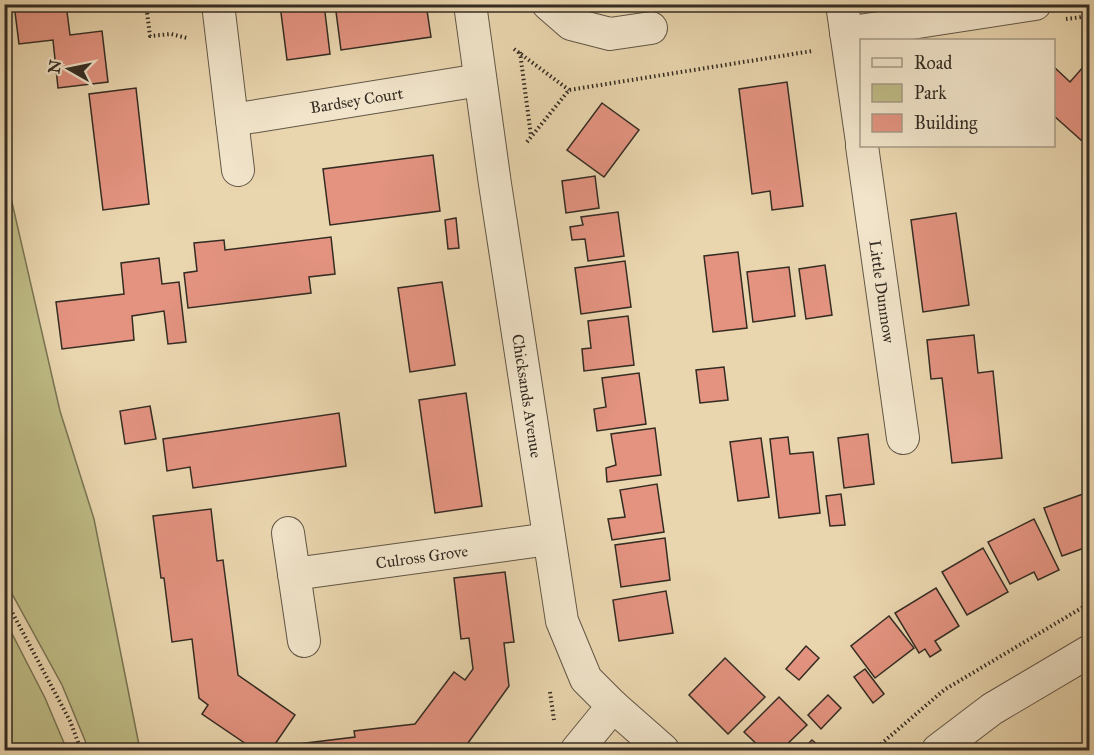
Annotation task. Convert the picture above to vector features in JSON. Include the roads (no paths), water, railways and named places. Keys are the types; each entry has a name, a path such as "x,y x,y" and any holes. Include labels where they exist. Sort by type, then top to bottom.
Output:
{"street":[{"path":"218,4 238,170"},
{"path":"548,4 572,24 610,34 651,28"},
{"path":"844,19 1035,4"},
{"name":"Chicksands Avenue","path":"472,13 495,184 562,621 586,679 663,750"},
{"name":"Little Dunmow","path":"844,19 860,130"},
{"name":"Bardsey Court","path":"232,120 480,81"},
{"name":"Little Dunmow","path":"862,147 903,438"},
{"path":"288,533 304,641"},
{"name":"Culross Grove","path":"294,574 549,539"},
{"path":"938,750 992,709 1089,651"},
{"path":"577,750 613,706"}]}
